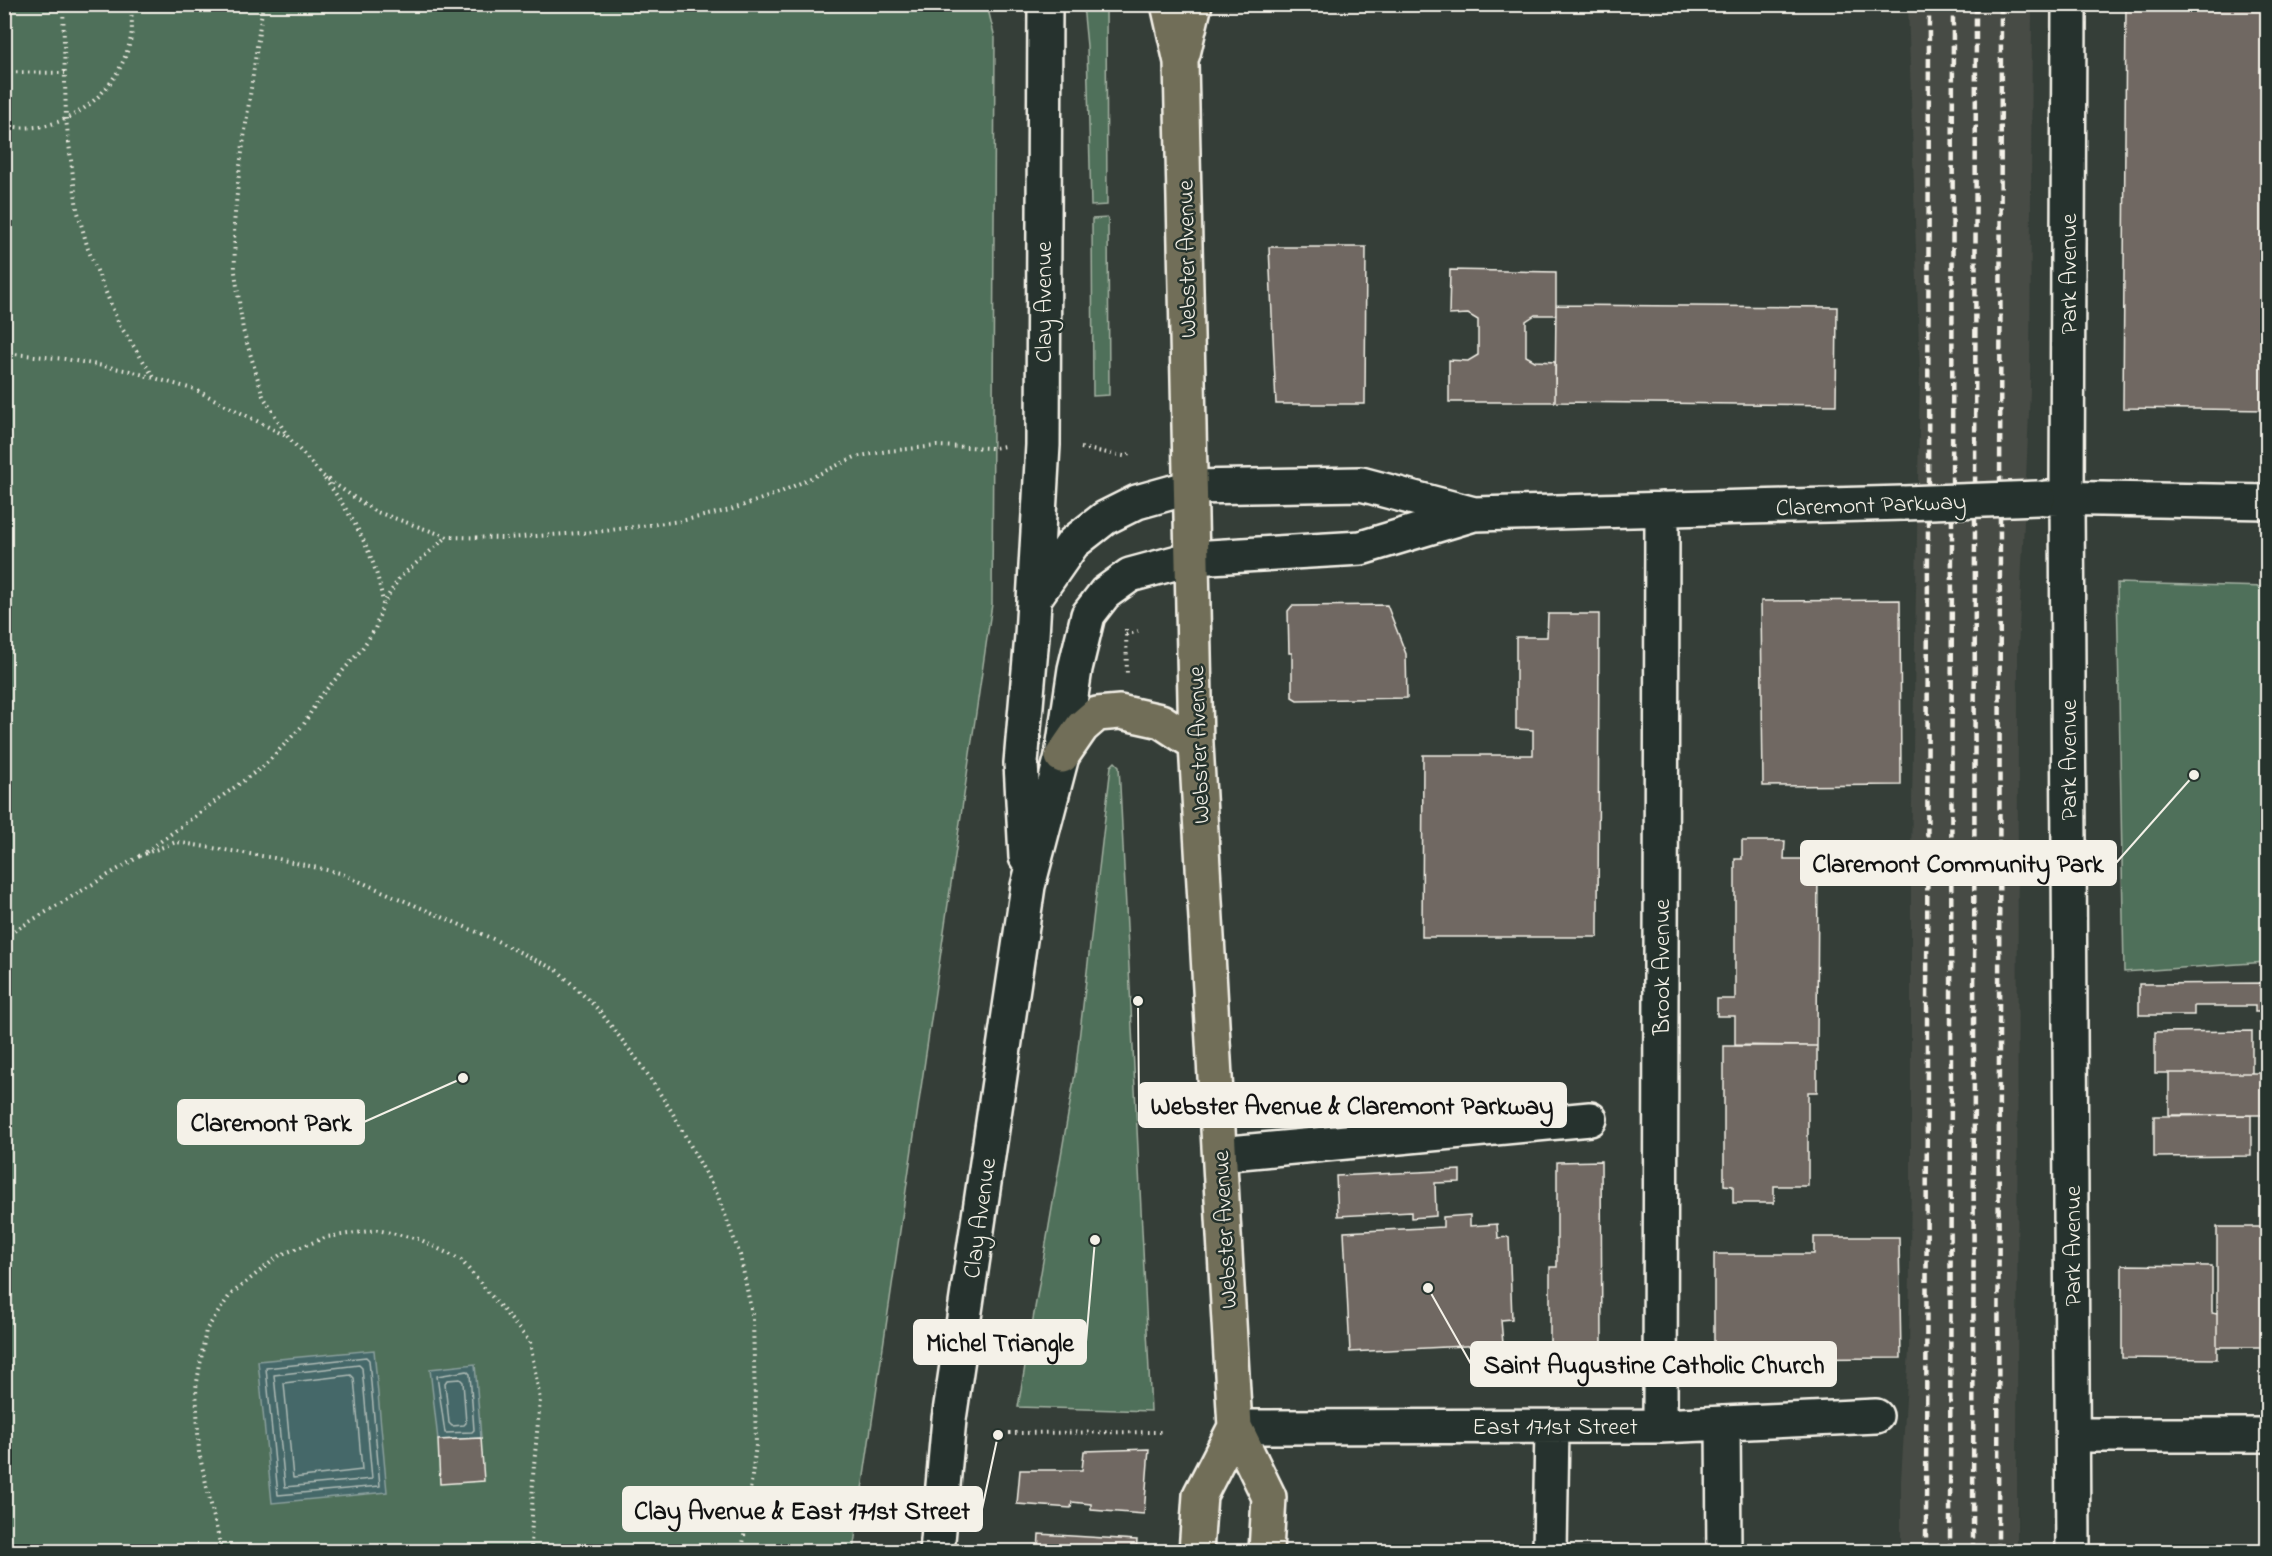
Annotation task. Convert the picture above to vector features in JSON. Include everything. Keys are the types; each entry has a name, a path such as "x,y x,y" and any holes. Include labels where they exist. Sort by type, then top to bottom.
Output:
{"main road":[{"name":"Webster Avenue","path":"1168,4 1181,62 1196,744 1235,1427 1269,1497 1266,1551"},
{"name":"Webster Avenue","path":"1181,62 1195,4"},
{"path":"1062,756 1082,728 1097,714 1120,712 1161,721 1196,744"},
{"path":"1196,1551 1200,1495 1235,1427"}],"street":[{"name":"Clay Avenue","path":"1028,886 1021,763 1043,445 1045,4"},
{"name":"Park Avenue","path":"2069,4 2052,498 2073,1435 2073,1551"},
{"name":"Claremont Parkway","path":"1191,487 1361,484 1474,514"},
{"name":"Clay Avenue","path":"1034,599 1072,543 1105,518 1137,502 1191,487"},
{"name":"Claremont Parkway","path":"1193,558 1361,548 1474,514 1904,504 2052,498 2268,502"},
{"name":"Brook Avenue","path":"1660,1426 1662,509"},
{"name":"Clay Avenue","path":"937,1551 949,1419 1028,886 1062,756 1075,669 1088,615 1105,593 1130,575 1193,558"},
{"path":"1220,1154 1590,1119"},
{"name":"East 171st Street","path":"1235,1427 1660,1426 1876,1416"},
{"path":"1723,1423 1724,1551"},
{"path":"1550,1551 1552,1426"},
{"path":"2073,1435 2268,1435"}],"path":[{"path":"63,4 66,119 77,209 88,249 119,324 155,379"},
{"path":"4,124 38,127 66,119 98,100 120,71 132,36 131,4"},
{"path":"263,4 239,172 234,224 235,272 243,330 263,396 288,437 323,476 348,511 365,542 380,579 383,604"},
{"path":"4,72 65,73"},
{"path":"4,353 65,359 130,371 196,390 288,437"},
{"path":"323,476 374,511 448,537 507,537 595,532 681,520 730,510 779,493 855,457 937,446 993,448 1009,445"},
{"path":"1079,447 1124,456 1130,454"},
{"path":"4,937 140,856 265,765 304,724 319,698 361,650 375,628 383,604 400,577 448,537"},
{"path":"1126,626 1127,682"},
{"path":"1126,635 1138,631"},
{"path":"140,856 176,842 274,858 340,873 494,939 558,971 598,1009 642,1066 683,1130 718,1196 740,1255 753,1319 756,1445 742,1551"},
{"path":"222,1551 199,1453 196,1388 206,1330 230,1295 280,1255 327,1237 377,1230 419,1239 461,1260 530,1342 540,1400 533,1476 531,1551"},
{"path":"1009,1433 1162,1432"}],"shaded area":[{"path":"1908,5 2032,5 2030,391 2018,652 2017,1551 1901,1552 1901,1480 1909,1350 1911,856 1920,375"}],"green space":[{"path":"5,5 987,5 995,38 992,604 853,1551 5,1552"},
{"path":"1083,5 1106,5 1107,205 1091,206 1087,46"},
{"path":"1108,218 1109,395 1093,396 1092,219"},
{"path":"2117,583 2267,587 2267,962 2124,972"},
{"path":"1115,762 1119,766 1151,1411 1018,1407 1075,1074 1111,766"}],"water":[{"path":"374,1350 387,1492 272,1503 258,1361"},
{"path":"475,1364 481,1438 438,1440 430,1369"}],"building":[{"path":"2126,4 2268,4 2268,410 2123,408"},
{"path":"1269,247 1366,247 1365,404 1276,404"},
{"path":"1450,270 1556,272 1556,315 1535,315 1526,321 1526,356 1535,361 1555,362 1555,402 1449,402 1449,360 1468,361 1478,355 1478,320 1468,314 1449,315"},
{"path":"1556,305 1837,307 1836,405 1555,402"},
{"path":"1900,600 1901,785 1763,786 1761,601"},
{"path":"1387,605 1406,654 1407,698 1297,700 1292,697 1292,653 1289,653 1288,611 1292,606"},
{"path":"1548,614 1599,614 1598,937 1422,937 1423,755 1533,755 1533,730 1516,729 1516,637 1547,637"},
{"path":"1742,841 1785,841 1784,859 1818,859 1817,1046 1735,1045 1735,1016 1717,1016 1717,999 1735,999 1735,859 1742,859"},
{"path":"2268,983 2268,1012 2255,1012 2255,1006 2194,1006 2194,1015 2139,1015 2139,984"},
{"path":"2252,1031 2252,1073 2155,1073 2155,1032"},
{"path":"1724,1046 1817,1046 1817,1092 1808,1092 1808,1186 1774,1186 1774,1203 1733,1203 1733,1186 1724,1185"},
{"path":"2169,1073 2267,1073 2267,1115 2169,1115"},
{"path":"2251,1115 2251,1156 2154,1157 2154,1116"},
{"path":"1601,1161 1602,1349 1550,1350 1550,1267 1557,1267 1557,1162"},
{"path":"1460,1170 1460,1182 1435,1183 1436,1216 1411,1218 1411,1212 1338,1216 1336,1176"},
{"path":"1470,1215 1470,1226 1497,1224 1498,1238 1509,1237 1512,1319 1501,1320 1503,1344 1350,1352 1344,1232 1443,1227 1443,1217"},
{"path":"2217,1227 2268,1227 2268,1347 2217,1347"},
{"path":"1814,1237 1899,1237 1901,1358 1714,1359 1714,1254 1814,1254"},
{"path":"2122,1265 2212,1266 2212,1313 2217,1314 2217,1359 2122,1358"},
{"path":"481,1438 484,1481 440,1484 438,1440"},
{"path":"1149,1449 1144,1514 1091,1510 1091,1504 1072,1502 1071,1508 1017,1504 1020,1470 1082,1470 1084,1451"},
{"path":"1039,1534 1137,1540 1136,1552 1038,1552"}],"railway":[{"path":"1926,1552 1929,4"},
{"path":"1950,1552 1953,4"},
{"path":"1973,1552 1976,4"},
{"path":"1998,1552 2001,4"}],"place":[{"name":"Claremont Community Park","path":"2194,775"},
{"name":"Webster Avenue & Claremont Parkway","path":"1138,1001"},
{"name":"Claremont Park","path":"463,1078"},
{"name":"Michel Triangle","path":"1095,1240"},
{"name":"Saint Augustine Catholic Church","path":"1428,1288"},
{"name":"Clay Avenue & East 171st Street","path":"998,1435"}]}
